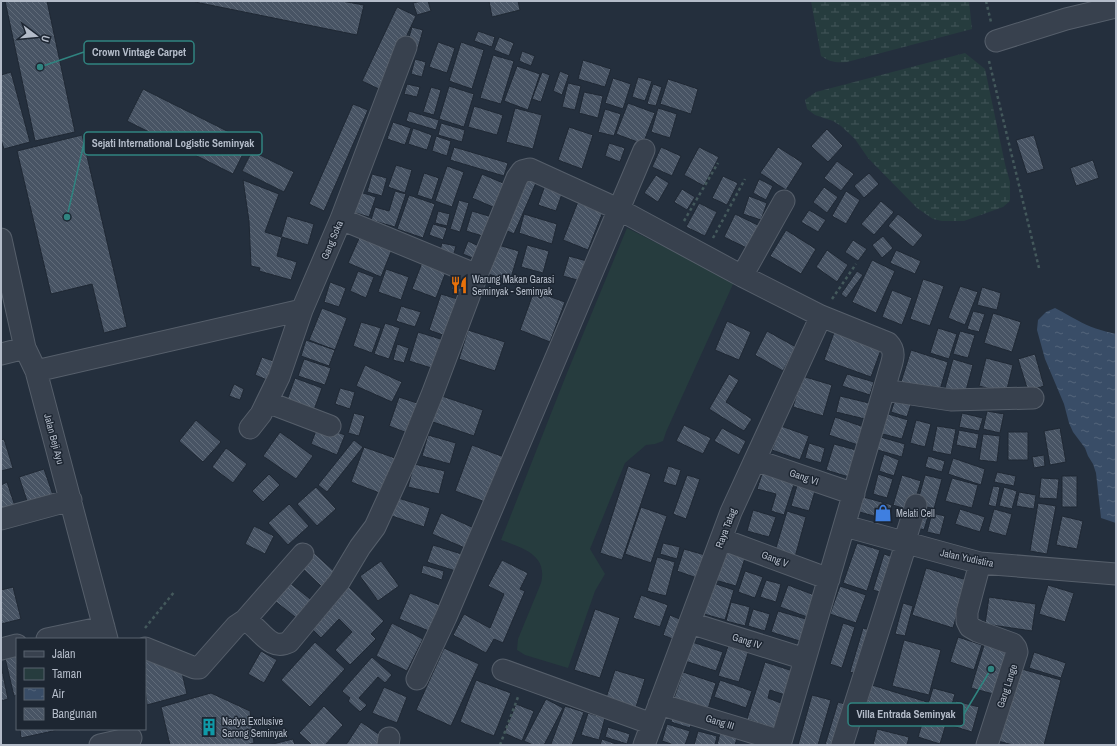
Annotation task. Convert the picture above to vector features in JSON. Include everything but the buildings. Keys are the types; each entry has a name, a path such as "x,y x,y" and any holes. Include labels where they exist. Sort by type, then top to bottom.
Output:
{"street":[{"path":"996,41 1066,19 1116,7"},
{"name":"Gang Soka","path":"250,428 261,414 285,362 302,310 341,219 406,47"},
{"path":"417,679 449,610 620,210 644,150"},
{"path":"245,620 273,644 278,645 289,642 339,582 360,547 375,527 434,392 477,275 517,178 522,171 530,169 535,170 620,210 704,254 742,276 821,316 888,343 894,354 780,743"},
{"path":"742,276 784,201"},
{"path":"341,219 477,275"},
{"name":"Jalan Beji Ayu","path":"1,239 4,267 25,348 36,371 105,633"},
{"path":"36,371 302,310"},
{"name":"Raya Tatag","path":"644,745 731,512 821,316"},
{"path":"1,354 25,348"},
{"path":"884,390 952,400 1033,398"},
{"path":"267,402 330,426"},
{"name":"Gang VI","path":"755,460 854,494"},
{"path":"1,518 71,500"},
{"path":"842,745 916,505"},
{"name":"Jalan Yudistira","path":"844,526 980,563 1116,574"},
{"name":"Gang V","path":"721,539 829,579"},
{"path":"146,639 195,668 199,668 236,626 245,620 303,554"},
{"name":"Gang Lange","path":"980,563 967,612 967,621 970,627 977,631 1013,644 1017,652 988,745"},
{"name":"Gang IV","path":"690,623 805,659"},
{"path":"57,638 105,633"},
{"path":"1,649 16,646"},
{"path":"503,670 652,724"},
{"name":"Gang III","path":"659,704 780,743"},
{"path":"100,745 131,737"}],"path":[{"path":"996,41 985,44 1039,268"},
{"path":"674,239 718,163"},
{"path":"704,254 745,179"},
{"path":"821,316 856,264"},
{"path":"145,638 175,591"},
{"path":"500,745 526,678"}],"green space":[{"path":"811,1 969,1 972,29 847,62 833,62 821,56"},
{"path":"965,53 985,69 1010,182 1010,201 1003,207 964,221 942,221 933,219 917,208 868,158 855,139 833,121 815,115 807,109 805,100 816,92"},
{"path":"627,228 734,282 663,441 646,445 625,463 590,549 605,574 595,591 568,668 525,655 517,650 518,639 541,583 541,566 532,554 518,546 501,540 567,373"}],"water":[{"path":"1055,308 1086,325 1116,334 1116,523 1101,518 1096,473 1093,464 1085,448 1073,432 1064,404 1045,359 1037,330 1038,320 1046,312"}],"place":[{"name":"Crown Vintage Carpet","path":"40,67"},
{"name":"Sejati International Logistic Seminyak","path":"67,217"},
{"name":"Warung Makan Garasi Seminyak - Seminyak","path":"459,285"},
{"name":"Melati Cell","path":"883,513"},
{"name":"Villa Entrada Seminyak","path":"991,669"},
{"name":"Nadya Exclusive Sarong Seminyak","path":"209,727"}]}
